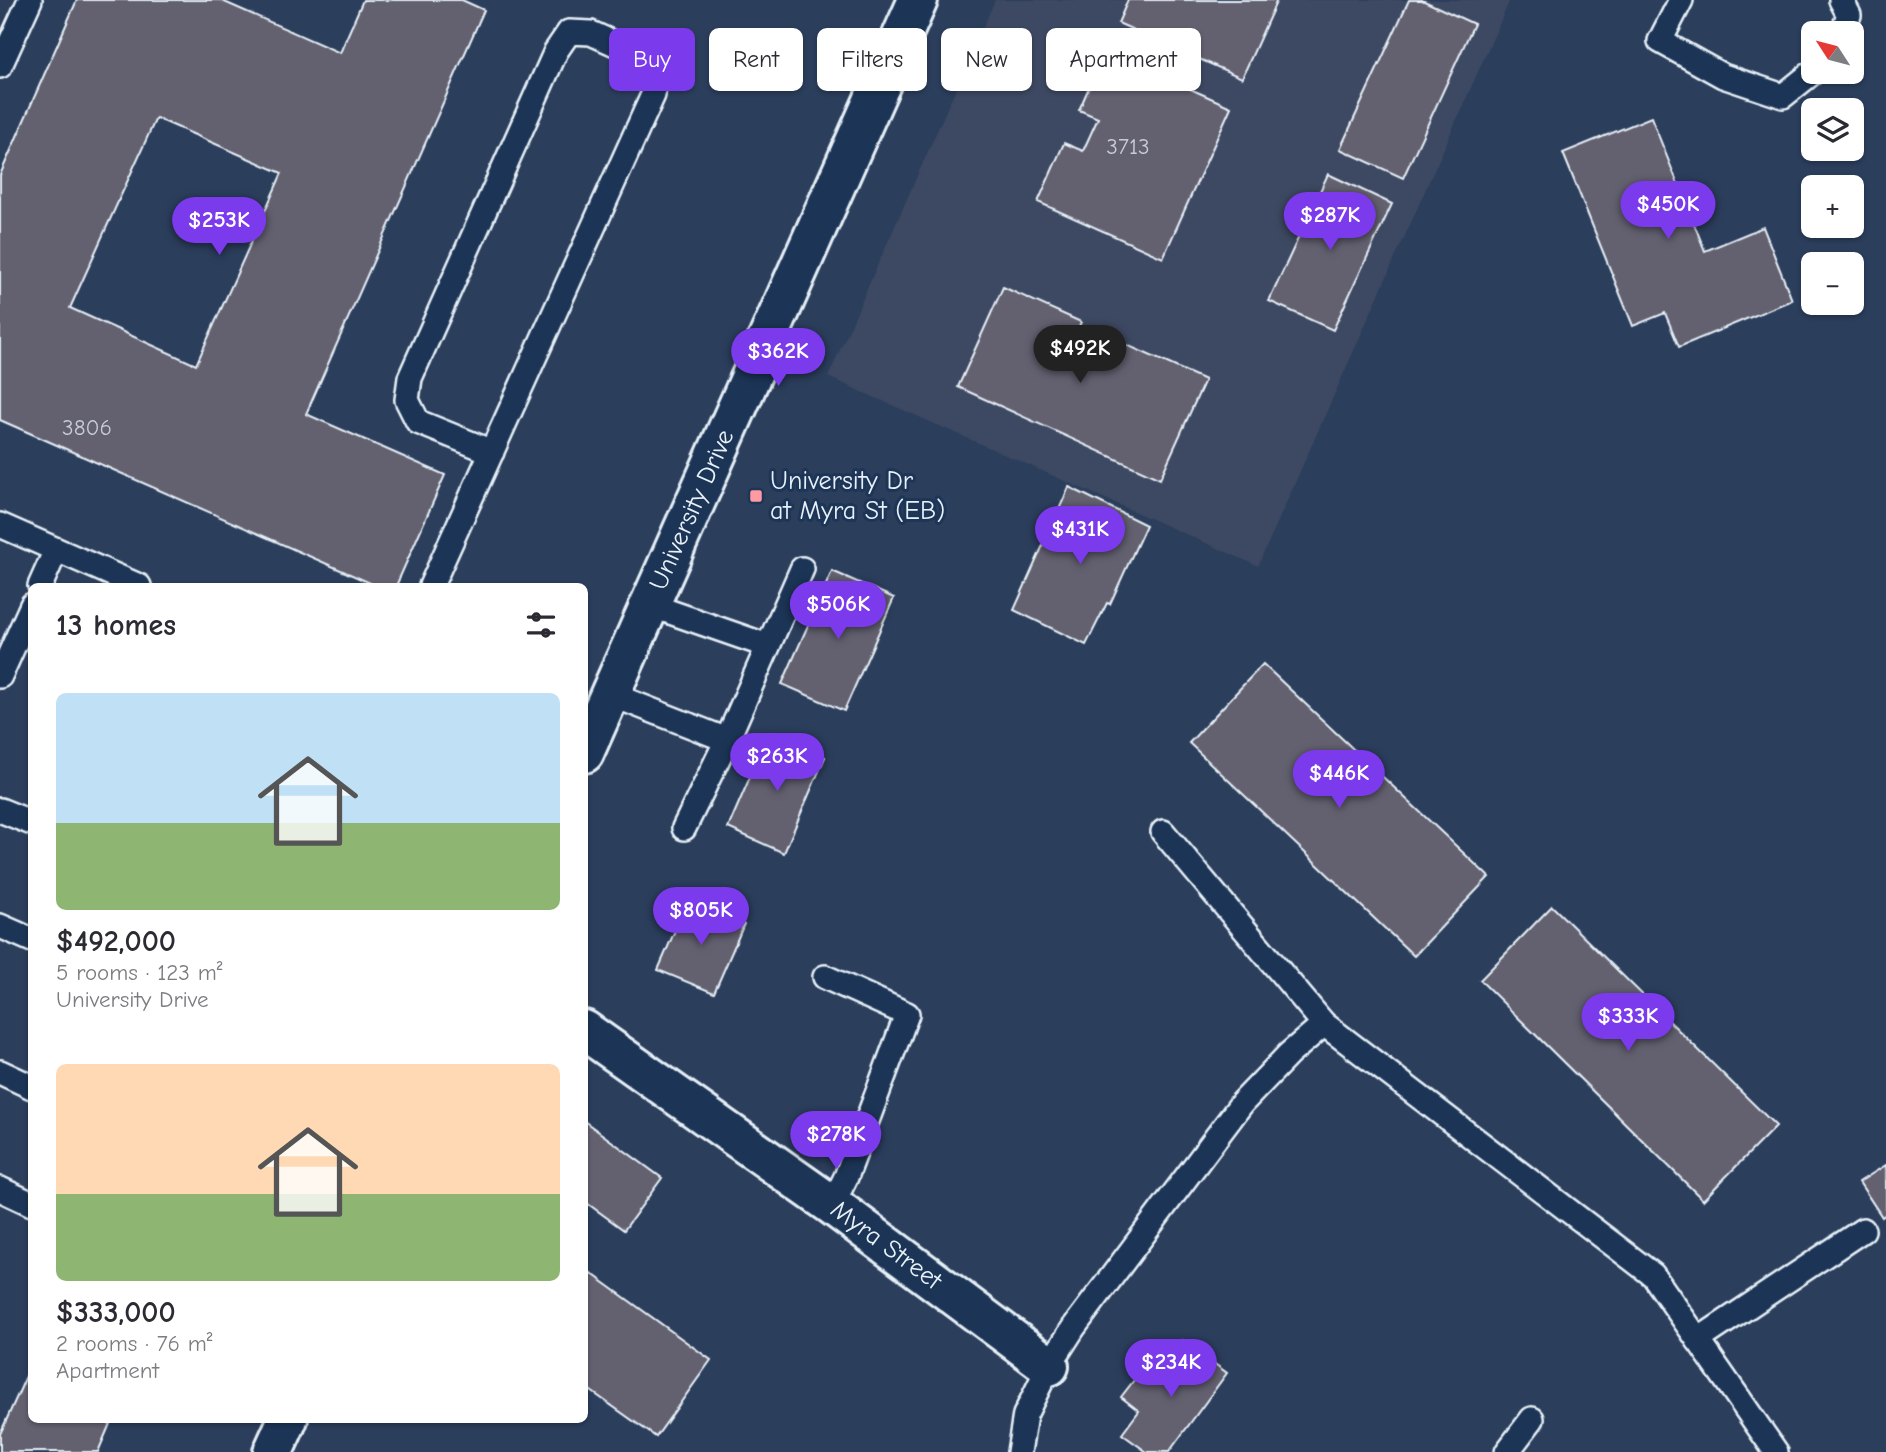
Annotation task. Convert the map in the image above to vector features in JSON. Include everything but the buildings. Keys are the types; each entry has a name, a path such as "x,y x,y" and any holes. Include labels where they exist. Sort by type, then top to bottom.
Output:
{"main road":[{"name":"University Drive","path":"588,744 918,0"},
{"name":"Myra Street","path":"588,1033 832,1205 1049,1366"},
{"path":"273,1452 286,1423"}],"lane":[{"path":"0,66 30,0"},
{"path":"1681,0 1660,41 1723,76 1783,96 1801,82"},
{"path":"1841,0 1849,15 1847,21"},
{"path":"432,583 492,452 653,95 651,60 591,33 569,32 555,51 410,378 407,400 418,422 492,452"},
{"path":"0,525 132,583"},
{"path":"41,583 56,550"},
{"path":"684,828 727,740 802,569"},
{"path":"650,605 768,646"},
{"path":"0,676 28,614"},
{"path":"610,694 727,740"},
{"path":"0,810 28,821"},
{"path":"1163,832 1324,1024 1653,1275 1776,1452"},
{"path":"0,926 28,938"},
{"path":"825,977 907,1014 846,1177 832,1205"},
{"path":"1019,1452 1025,1415 1049,1366 1074,1327 1242,1103 1289,1054 1324,1024"},
{"path":"0,1072 28,1085"},
{"path":"0,1189 28,1202"},
{"path":"1698,1340 1863,1230"},
{"path":"1507,1452 1532,1419"}],"shaded area":[{"path":"995,0 1510,0 1258,566 828,377 955,91 1032,91 1032,28 983,28"}],"place":[{"name":"University Dr at Myra St (EB)","path":"756,496"}]}
